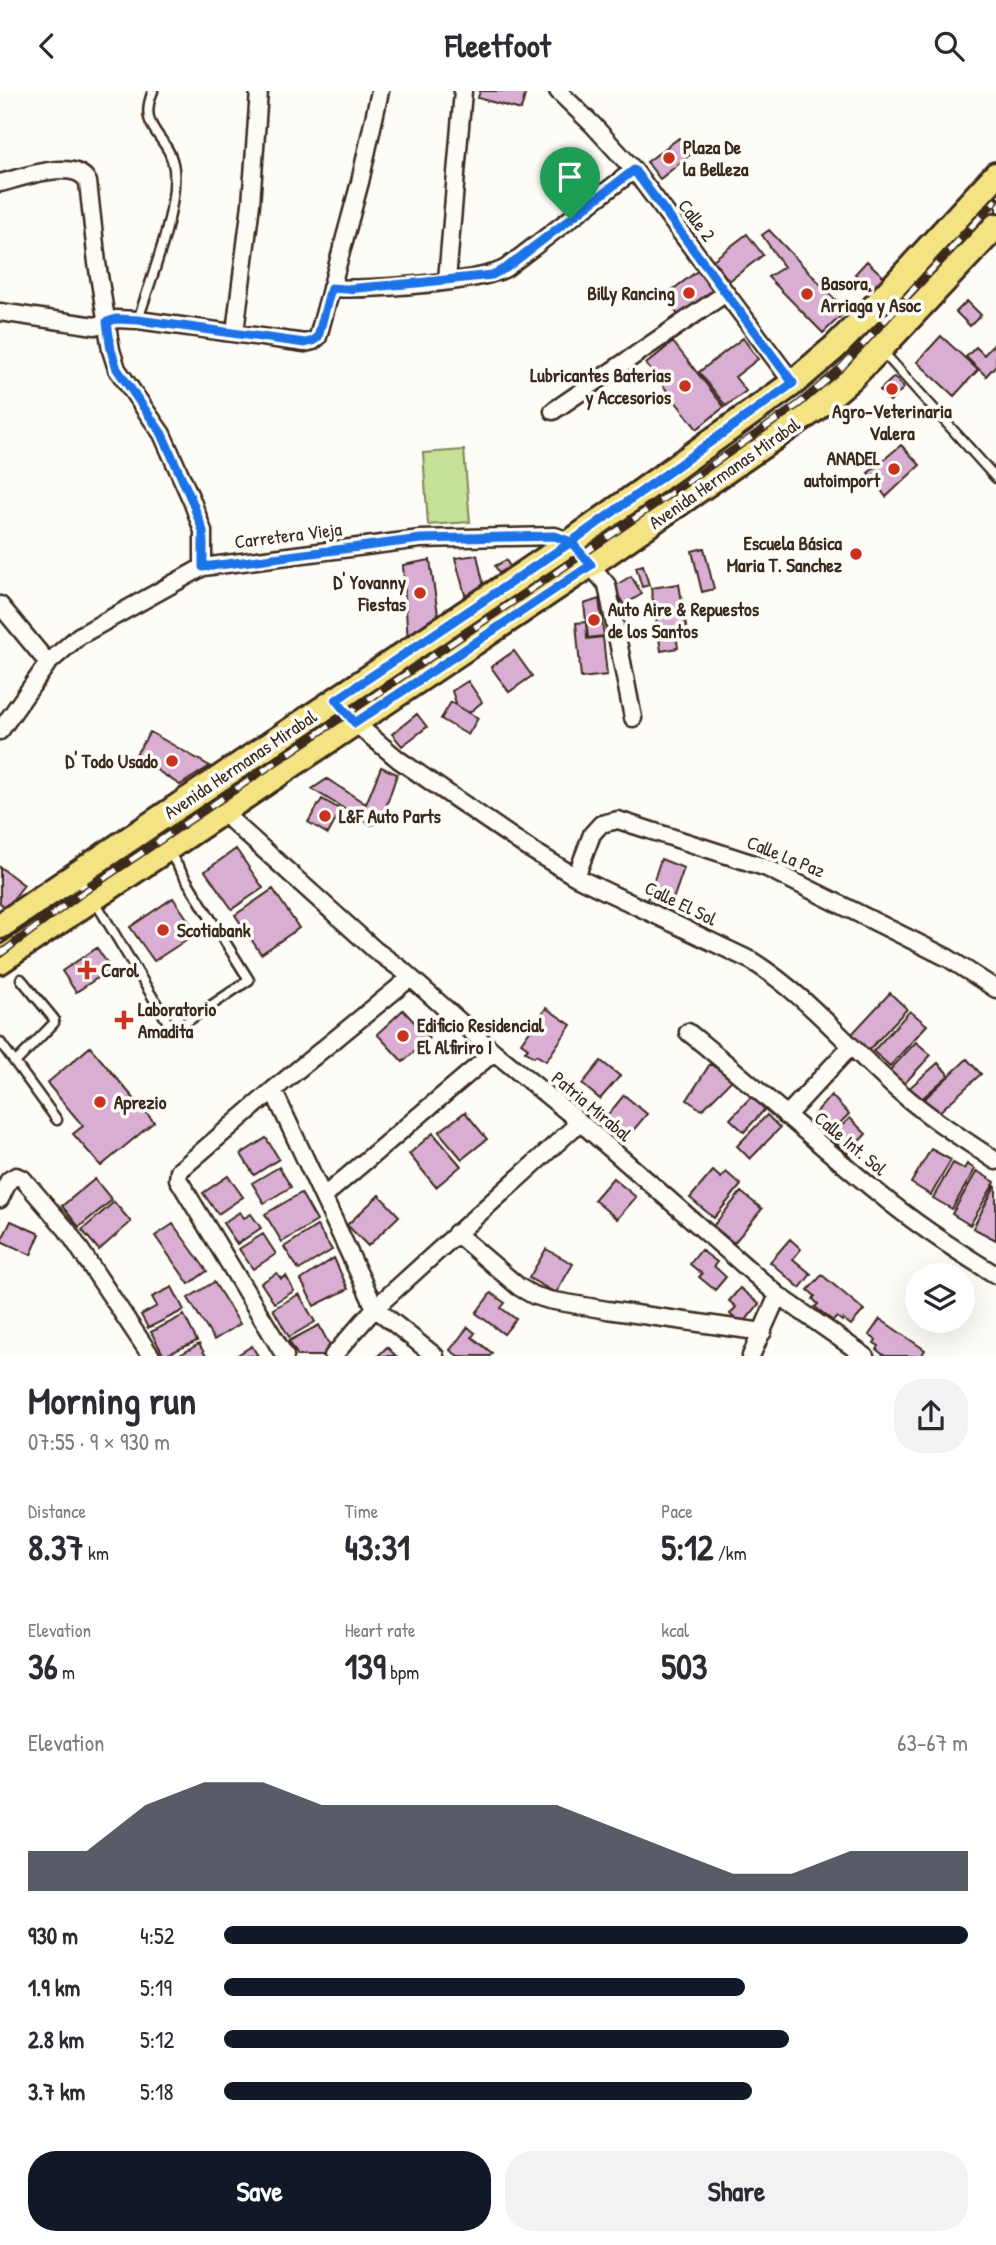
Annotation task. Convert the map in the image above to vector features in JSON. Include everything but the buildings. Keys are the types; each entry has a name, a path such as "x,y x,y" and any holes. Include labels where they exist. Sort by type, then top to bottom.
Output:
{"main road":[{"name":"Avenida Hermanas Mirabal","path":"0,926 571,542 793,383 868,314 996,175"},
{"name":"Avenida Hermanas Mirabal","path":"0,961 591,565 814,410 880,349 996,226"}],"street":[{"path":"235,332 247,242 259,91"},
{"path":"0,312 95,326 116,319 138,320 305,343 313,341 318,337 360,182 380,91"},
{"path":"447,280 463,91"},
{"name":"Calle 2","path":"558,91 634,170 793,383"},
{"path":"0,183 63,170 76,171 85,176 89,183 97,263 111,350 117,369 162,434 192,501 203,531 203,567"},
{"path":"331,288 346,289 492,275 634,170"},
{"path":"554,411 726,293"},
{"name":"Carretera Vieja","path":"0,731 48,663 79,636 203,567 421,539 555,536 571,542"},
{"path":"571,542 607,585 633,718"},
{"path":"0,605 48,663"},
{"name":"Calle El Sol","path":"336,700 355,723 399,760 528,848 576,877 752,961 789,986 900,1092 943,1126 996,1161"},
{"name":"Patria Mirabal","path":"226,808 375,950 580,1122 778,1295 865,1356"},
{"name":"Calle La Paz","path":"576,877 592,834 601,824 618,820 767,867 948,958 996,989"},
{"path":"285,1356 178,1179 179,1171 405,974"},
{"name":"Calle Int. Sol","path":"688,1032 879,1194 996,1275"},
{"path":"786,1116 851,1046"},
{"path":"323,1197 494,1052"},
{"path":"273,1090 375,1308 435,1356"},
{"path":"333,1356 375,1308 580,1122"},
{"path":"0,1199 9,1181 16,1176 23,1179 67,1230 151,1356"},
{"path":"456,1233 519,1287 533,1295 607,1310 764,1332"},
{"path":"751,1356 764,1332 778,1295"}],"lane":[{"path":"138,320 170,215 174,168 163,141 148,120 148,102 153,91"},
{"path":"880,349 996,478"},
{"path":"74,876 93,898 173,1031 249,980 167,849"},
{"path":"15,1063 54,1023 54,1019 22,978"},
{"path":"0,1042 57,1120"}],"green space":[{"path":"464,450 470,522 428,525 423,453"}],"railway":[{"path":"0,954 78,896 601,542 799,404 842,367 996,200"}],"place":[{"name":"Plaza De la Belleza","path":"669,158"},
{"name":"Billy Rancing","path":"689,293"},
{"name":"Basora, Arriaga y Asoc","path":"807,294"},
{"name":"Lubricantes Baterias y Accesorios","path":"685,386"},
{"name":"Agro-Veterinaria Valera","path":"892,389"},
{"name":"ANADEL autoimport","path":"894,469"},
{"name":"Escuela Básica Maria T. Sanchez","path":"856,554"},
{"name":"D' Yovanny Fiestas","path":"420,593"},
{"name":"Auto Aire & Repuestos de los Santos","path":"594,620"},
{"name":"D' Todo Usado","path":"172,761"},
{"name":"L&F Auto Parts","path":"325,816"},
{"name":"Scotiabank","path":"163,930"},
{"name":"Carol","path":"87,970"},
{"name":"Laboratorio Amadita","path":"124,1020"},
{"name":"Edificio Residencial El Alfiriro I","path":"403,1036"},
{"name":"Aprezio","path":"100,1102"}],"route":[{"path":"570,219 506,268 492,275 346,289 331,288 318,337 305,343 138,320 116,319 107,322 117,369 162,434 192,501 203,531 203,567 421,539 555,536 571,542 591,565 355,723 336,700 571,542 793,383 634,170 570,219"}]}
